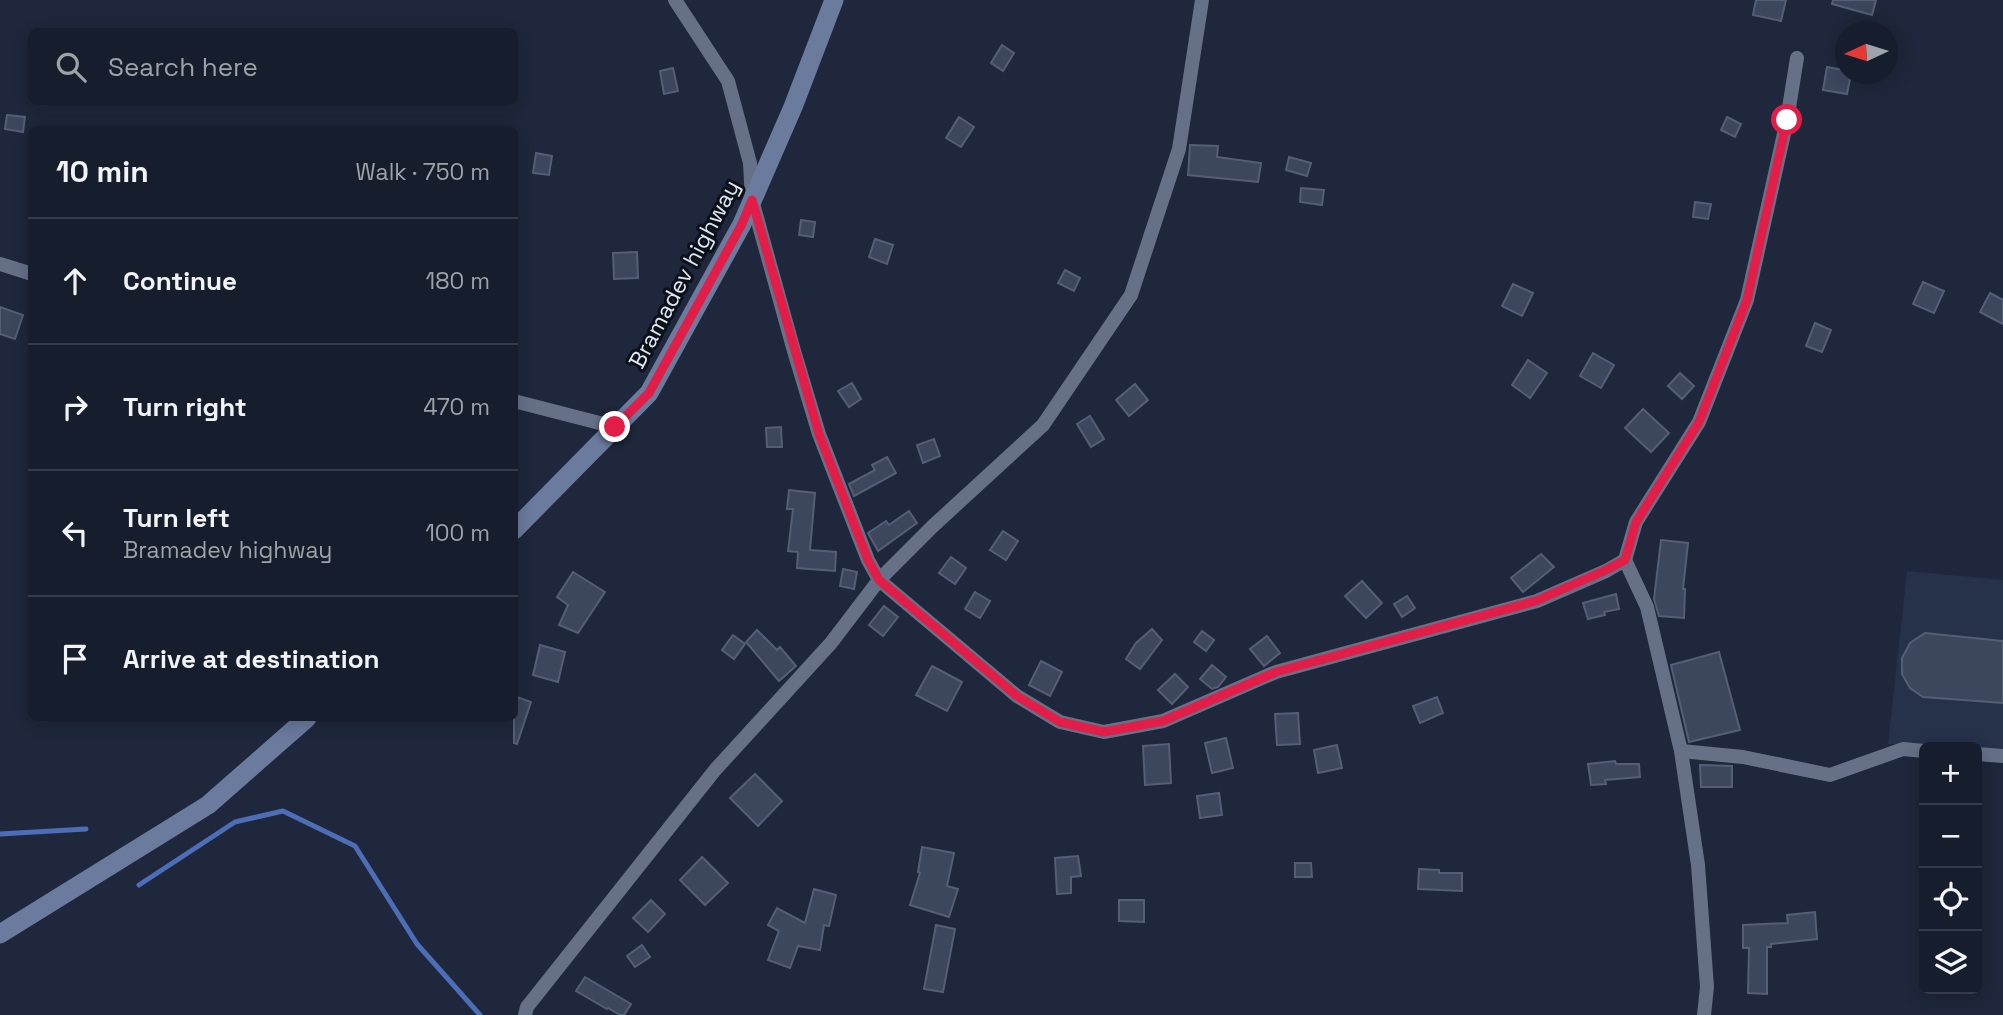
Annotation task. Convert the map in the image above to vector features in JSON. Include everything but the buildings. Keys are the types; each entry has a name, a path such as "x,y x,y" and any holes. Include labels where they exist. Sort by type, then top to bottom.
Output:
{"street":[{"path":"675,0 728,81 750,163 752,200 819,434 868,560 879,580 1017,696 1060,722 1104,732 1163,721 1276,672 1536,601 1625,560"},
{"name":"Bramadev highway","path":"518,526 649,393 742,224 793,107 834,0"},
{"path":"525,1015 527,1007 715,771 831,643 879,580 933,526 1043,425 1131,295 1180,149 1202,0"},
{"path":"1704,1015 1707,987 1698,865 1681,751 1647,607 1625,560 1636,522 1699,422 1747,300 1787,120 1797,58"},
{"path":"0,264 28,273"},
{"path":"518,402 615,427"},
{"path":"0,934 208,805 304,721"},
{"path":"1681,751 1742,757 1830,775 1903,749 1919,751"},
{"path":"1982,754 2003,756"}],"shaded area":[{"path":"1907,571 2003,580 2003,751 1982,748 1982,742 1888,744"}],"waterway":[{"path":"139,885 235,822 283,811 355,846 417,944 480,1015"},
{"path":"0,834 86,829"}],"route":[{"path":"615,427 649,393 742,224 752,200 819,434 868,560 879,580 1017,696 1060,722 1104,732 1163,721 1276,672 1536,601 1625,560 1636,522 1699,422 1747,300 1787,120"}]}
